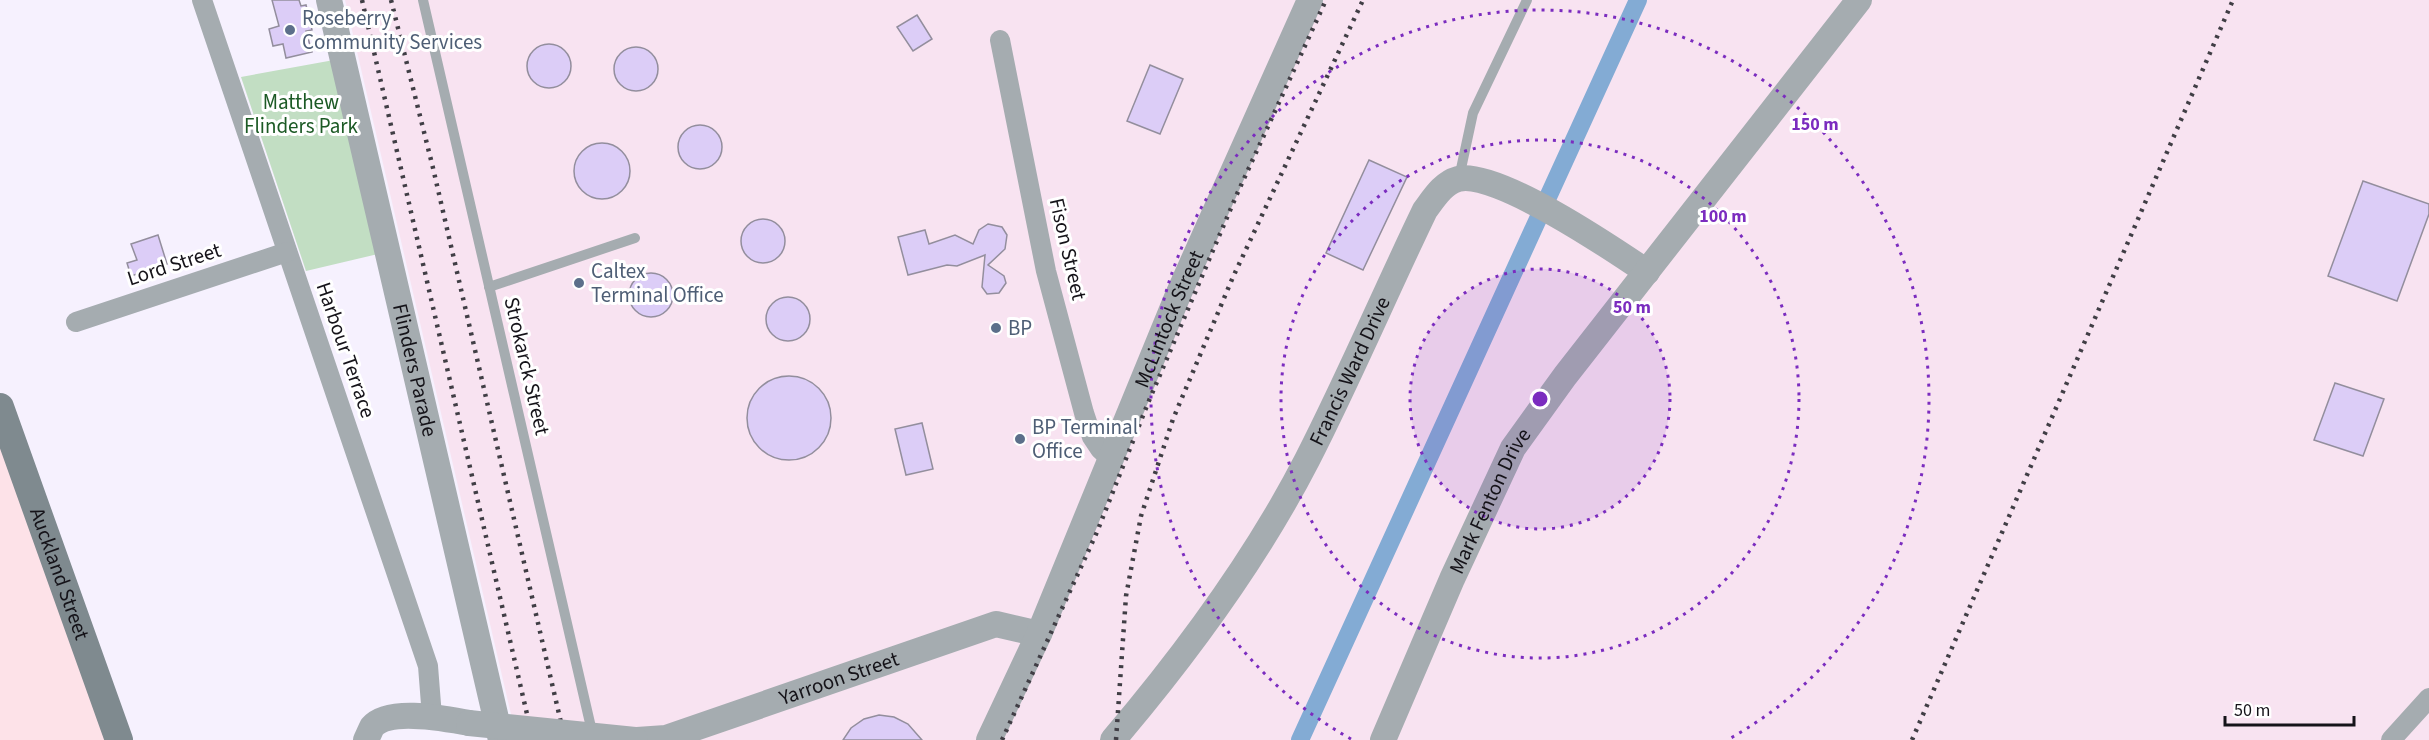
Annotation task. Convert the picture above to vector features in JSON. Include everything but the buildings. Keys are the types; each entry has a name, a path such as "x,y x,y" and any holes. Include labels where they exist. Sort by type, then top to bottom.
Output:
{"main road":[{"name":"Auckland Street","path":"0,407 119,740"}],"street":[{"name":"Harbour Terrace","path":"202,0 428,666 432,717"},
{"name":"Flinders Parade","path":"329,0 501,740"},
{"name":"McLintock Street","path":"989,740 1038,634 1178,295 1310,0"},
{"name":"Mark Fenton Drive","path":"1383,740 1452,579 1513,448 1564,376 1859,0"},
{"name":"Fison Street","path":"999,40 1046,271 1081,402 1092,437 1111,459"},
{"path":"1459,178 1478,178 1525,199 1585,230 1647,272"},
{"name":"Francis Ward Drive","path":"1113,740 1147,700 1226,594 1268,530 1306,461 1425,210 1437,193 1459,178"},
{"name":"Lord Street","path":"76,322 287,252"},
{"name":"Yarroon Street","path":"366,740 373,726 397,715 636,740 666,738 996,624 1038,634"},
{"path":"2391,740 2429,698"}],"lane":[{"name":"Strokarck Street","path":"423,0 594,740"},
{"path":"1459,178 1473,113 1527,0"},
{"path":"489,287 635,238"}],"shaded area":[{"path":"345,0 2429,0 2429,740 517,740"},
{"path":"0,407 119,740 0,740"}],"green space":[{"name":"Matthew Flinders Park","path":"334,60 378,254 306,271 241,77"}],"waterway":[{"path":"1300,740 1638,0"}],"railway":[{"path":"362,0 533,740"},
{"path":"391,0 433,168 565,740"},
{"path":"1002,740 1097,532 1148,403 1237,194 1326,0"},
{"path":"1116,740 1126,596 1141,516 1173,419 1233,277 1363,0"},
{"path":"1912,740 2233,0"}],"place":[{"name":"Roseberry Community Services","path":"290,30"},
{"name":"Caltex Terminal Office","path":"579,283"},
{"name":"BP","path":"996,328"},
{"name":"BP Terminal Office","path":"1020,439"}]}
